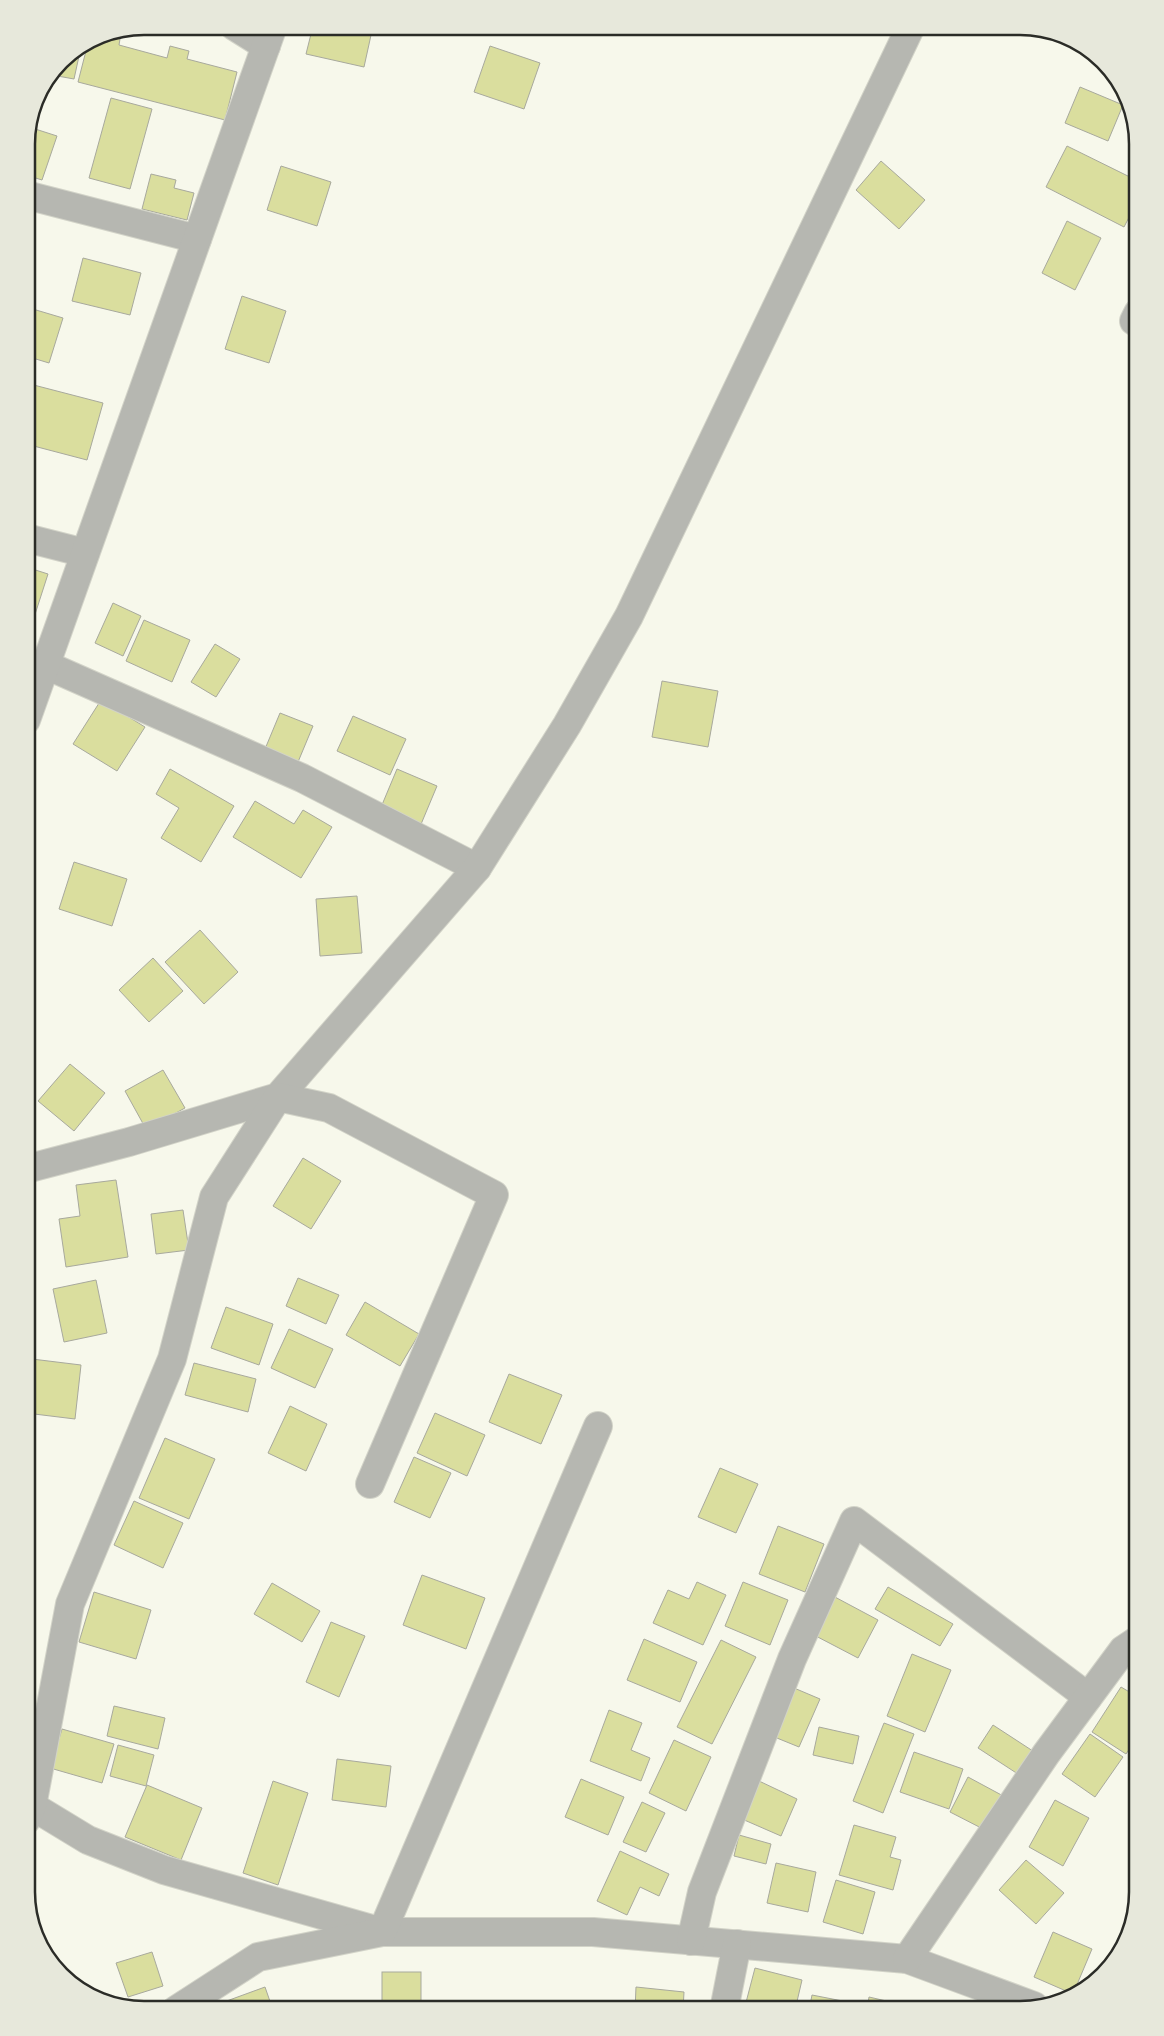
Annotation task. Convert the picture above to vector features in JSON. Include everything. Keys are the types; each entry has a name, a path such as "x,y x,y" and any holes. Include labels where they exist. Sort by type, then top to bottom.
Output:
{"street":[{"path":"35,1773 70,1604 172,1359 214,1196 278,1097 477,868 567,725 628,616 907,35"},
{"path":"35,695 269,36"},
{"path":"35,197 197,239"},
{"path":"35,540 86,553"},
{"path":"46,665 302,778 477,868"},
{"path":"35,1167 129,1142 278,1097 329,1108 494,1195 370,1484"},
{"path":"382,1932 598,1426"},
{"path":"691,1941 702,1892 785,1677 854,1521 1088,1697"},
{"path":"907,1959 1046,1754 1123,1650 1129,1646"},
{"path":"35,1811 88,1840 164,1870 382,1932"},
{"path":"190,2001 258,1956 382,1932 593,1932 907,1959 1020,2001"},
{"path":"726,2001 737,1944"}],"building":[{"path":"311,35 371,35 364,67 306,54"},
{"path":"120,38 119,45 167,58 170,46 189,51 187,59 237,72 225,120 78,82 85,53 96,46"},
{"path":"490,46 540,63 524,109 474,92"},
{"path":"79,58 74,79 59,76"},
{"path":"1080,87 1121,104 1122,107 1108,141 1065,123"},
{"path":"111,98 152,109 130,189 89,178"},
{"path":"36,129 57,136 42,180 35,178"},
{"path":"1067,146 1129,177 1129,217 1124,227 1046,187"},
{"path":"881,161 925,200 899,229 856,190"},
{"path":"281,166 331,182 317,226 267,210"},
{"path":"151,174 176,180 174,188 194,193 187,220 142,209"},
{"path":"1067,221 1101,238 1075,290 1042,273"},
{"path":"83,258 141,273 130,315 72,301"},
{"path":"242,296 286,311 269,363 225,349"},
{"path":"35,310 63,318 49,363 35,359"},
{"path":"35,385 103,403 87,460 35,446"},
{"path":"35,570 48,574 35,614"},
{"path":"113,603 141,616 123,656 95,643"},
{"path":"144,620 190,640 172,682 126,661"},
{"path":"215,644 240,659 216,697 191,682"},
{"path":"662,681 718,691 708,747 652,737"},
{"path":"101,700 145,727 117,771 73,744"},
{"path":"280,713 313,726 298,762 265,749"},
{"path":"353,716 406,739 390,775 337,751"},
{"path":"170,769 234,806 201,862 161,838 179,808 156,794"},
{"path":"397,769 437,786 419,829 379,812"},
{"path":"255,801 294,824 303,810 332,827 301,878 233,837"},
{"path":"74,862 127,879 112,926 59,909"},
{"path":"357,896 362,953 320,956 316,899"},
{"path":"200,930 238,972 204,1004 165,962"},
{"path":"153,958 183,991 149,1022 119,990"},
{"path":"70,1064 105,1093 74,1131 38,1101"},
{"path":"163,1070 185,1108 146,1129 125,1091"},
{"path":"303,1158 341,1181 311,1229 273,1206"},
{"path":"116,1180 128,1257 66,1267 59,1219 80,1216 76,1185"},
{"path":"183,1210 189,1250 156,1254 151,1214"},
{"path":"298,1278 339,1295 326,1324 286,1306"},
{"path":"96,1280 107,1333 64,1342 53,1289"},
{"path":"365,1302 419,1334 400,1366 346,1335"},
{"path":"226,1307 273,1324 259,1365 211,1348"},
{"path":"289,1329 333,1349 315,1388 271,1368"},
{"path":"35,1359 81,1365 75,1419 35,1414"},
{"path":"194,1363 256,1379 248,1412 185,1395"},
{"path":"509,1374 562,1395 541,1444 489,1422"},
{"path":"290,1406 327,1424 306,1471 268,1453"},
{"path":"435,1413 485,1435 467,1476 417,1453"},
{"path":"165,1438 215,1459 189,1519 139,1498"},
{"path":"414,1457 451,1473 430,1518 394,1502"},
{"path":"720,1468 758,1484 736,1533 698,1517"},
{"path":"134,1501 183,1523 163,1568 114,1545"},
{"path":"778,1526 824,1544 805,1592 759,1574"},
{"path":"422,1575 485,1598 466,1649 403,1625"},
{"path":"697,1582 726,1595 703,1645 653,1623 668,1590 689,1599"},
{"path":"743,1582 788,1600 770,1645 725,1626"},
{"path":"272,1583 320,1611 302,1642 254,1614"},
{"path":"888,1587 953,1624 940,1646 875,1609"},
{"path":"94,1592 151,1610 136,1659 79,1642"},
{"path":"833,1596 878,1620 858,1658 812,1634"},
{"path":"331,1622 365,1636 339,1697 306,1682"},
{"path":"644,1639 697,1662 680,1702 627,1680"},
{"path":"721,1640 756,1657 712,1744 677,1727"},
{"path":"912,1654 951,1670 925,1732 887,1716"},
{"path":"1121,1687 1129,1692 1129,1750 1126,1754 1092,1732"},
{"path":"794,1688 820,1699 799,1747 772,1736"},
{"path":"114,1706 165,1718 158,1749 107,1736"},
{"path":"609,1710 642,1723 631,1750 650,1758 641,1781 590,1761"},
{"path":"884,1723 914,1734 883,1813 853,1801"},
{"path":"993,1725 1039,1755 1024,1778 978,1748"},
{"path":"819,1727 859,1736 853,1764 813,1755"},
{"path":"62,1729 114,1744 102,1783 50,1768"},
{"path":"1090,1734 1123,1757 1095,1797 1062,1774"},
{"path":"674,1740 711,1757 686,1811 649,1793"},
{"path":"118,1745 154,1755 146,1786 110,1776"},
{"path":"914,1752 963,1769 949,1809 900,1792"},
{"path":"337,1759 391,1766 386,1807 332,1800"},
{"path":"968,1777 1007,1798 989,1832 950,1812"},
{"path":"581,1779 624,1797 608,1835 565,1817"},
{"path":"273,1781 308,1793 278,1885 243,1873"},
{"path":"759,1781 797,1799 781,1836 742,1819"},
{"path":"147,1785 202,1808 181,1860 125,1837"},
{"path":"1055,1800 1089,1818 1063,1866 1029,1847"},
{"path":"642,1802 665,1813 646,1852 623,1842"},
{"path":"854,1825 896,1837 890,1857 901,1860 893,1890 839,1875"},
{"path":"739,1835 771,1844 766,1864 734,1856"},
{"path":"620,1851 669,1874 659,1896 640,1887 627,1915 597,1901"},
{"path":"1026,1860 1064,1893 1036,1924 999,1890"},
{"path":"776,1863 816,1872 808,1912 767,1903"},
{"path":"836,1880 875,1892 863,1934 823,1922"},
{"path":"1053,1932 1092,1949 1077,1985 1068,1990 1066,1991 1034,1977"},
{"path":"152,1952 163,1986 128,1997 116,1963"},
{"path":"755,1968 802,1980 797,2001 746,2001"},
{"path":"382,1972 421,1972 421,2001 382,2001"},
{"path":"265,1987 270,2001 227,2001"},
{"path":"636,1987 684,1992 684,2001 635,2001"},
{"path":"812,1995 843,2001 811,2001"},
{"path":"869,1997 886,2001 868,2001"}]}
